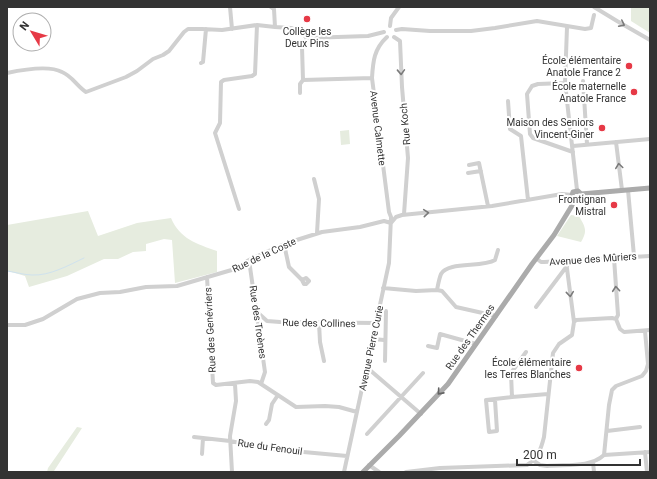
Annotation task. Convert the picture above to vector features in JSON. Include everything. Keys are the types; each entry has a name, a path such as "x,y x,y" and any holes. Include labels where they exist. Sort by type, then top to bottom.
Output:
{"main road":[{"path":"579,192 650,188"},
{"name":"Rue des Thermes","path":"363,472 421,414 448,384 554,235 574,197 573,192 579,192"}],"street":[{"path":"230,7 232,29"},
{"path":"271,7 274,9 275,26"},
{"path":"594,7 617,22 650,40"},
{"path":"390,26 391,18 397,8"},
{"path":"390,26 396,30 470,31 537,21 585,29 592,28 594,14"},
{"path":"239,209 215,133 220,123 222,82 224,80 252,76 255,74 257,25"},
{"path":"7,73 34,68 62,71 86,92 126,77 137,71 152,58 163,55 173,47 184,32 193,28 222,30 257,25 275,26 300,31 307,38 368,36 384,32 385,28 390,26"},
{"path":"566,27 565,83 579,192"},
{"path":"201,63 203,62 206,29"},
{"path":"384,32 387,38 394,37 396,30"},
{"name":"Rue Koch","path":"394,37 400,41 408,158 404,214"},
{"path":"300,93 300,84 303,80 302,47 307,38"},
{"name":"Avenue Calmette","path":"387,38 379,45 375,53 372,78 391,223"},
{"path":"303,80 372,78"},
{"path":"582,81 587,144"},
{"path":"565,83 538,84 532,86 526,94 530,134 533,138 573,152"},
{"path":"508,101 510,129 521,136 528,200"},
{"path":"573,146 650,139"},
{"path":"616,142 625,190 634,256"},
{"path":"469,165 479,163 488,206"},
{"path":"468,173 481,171"},
{"path":"314,179 319,199 317,233"},
{"path":"391,223 396,217 404,214 488,206 562,194 574,197"},
{"name":"Rue de la Coste","path":"7,325 25,325 43,319 77,299 100,293 120,292 146,287 176,286 235,269 249,260 284,244 317,233 360,227 384,221 391,223"},
{"name":"Avenue Pierre Curie","path":"344,472 389,263 391,223"},
{"path":"284,244 289,267 302,280"},
{"path":"437,290 441,274 445,270 462,265 490,263 495,260 498,250"},
{"name":"Avenue des Mûriers","path":"537,259 542,262 650,256"},
{"path":"534,461 540,465 547,466 593,462 600,459 604,455 608,405 612,390 616,386 642,376 646,371 648,364 648,331 624,332 620,329 616,319 618,315 614,258"},
{"name":"Rue des Troènes","path":"249,260 265,372 262,384"},
{"path":"406,472 440,468 457,470 520,466 527,465 534,461 543,442 553,353 559,344 572,335 574,322 566,261"},
{"path":"536,307 567,266"},
{"name":"Rue des Genévriers","path":"207,277 213,383 216,385 235,384"},
{"path":"384,288 416,291 442,291 456,307 496,316"},
{"path":"256,311 264,319"},
{"path":"384,361 386,311"},
{"name":"Rue des Collines","path":"258,321 260,319 264,319 280,322 376,323"},
{"path":"574,322 576,320 616,319"},
{"path":"319,323 320,342 324,361"},
{"path":"428,346 437,348 440,334 476,344"},
{"path":"373,339 384,340"},
{"path":"512,397 511,373 526,352"},
{"path":"366,369 372,372 421,414"},
{"path":"367,434 423,373"},
{"path":"232,472 230,436 236,401 235,384 250,381 258,382 296,407 339,407 357,412"},
{"path":"495,400 497,431 489,432 486,400 548,394"},
{"path":"266,424 269,420 272,404 278,395"},
{"path":"607,431 640,427"},
{"name":"Rue du Fenouil","path":"194,437 230,441 271,449 347,456"},
{"path":"202,454 204,438"},
{"path":"604,455 648,452 646,472"},
{"path":"593,462 594,472"},
{"path":"369,465 379,472"}],"shaded area":[{"path":"631,7 650,7 650,33 631,21"},
{"path":"349,130 350,144 341,145 340,131"},
{"path":"88,211 98,236 137,223 171,218 184,236 196,243 217,251 217,272 175,283 172,240 164,239 146,244 146,251 133,252 118,259 104,259 67,276 29,287 25,276 8,271 7,273 7,225"},
{"path":"571,215 579,216 584,226 585,231 581,242 557,236"},
{"path":"77,427 82,428 54,471 56,472 47,472 48,468"}],"waterway":[{"path":"7,271 29,275 46,274 59,270 84,258"}],"place":[{"name":"Collège les Deux Pins","path":"307,19"},
{"name":"École élémentaire Anatole France 2","path":"629,66"},
{"name":"École maternelle Anatole France","path":"634,92"},
{"name":"Maison des Seniors Vincent-Giner","path":"602,128"},
{"name":"Frontignan Mistral","path":"614,205"},
{"name":"École élémentaire les Terres Blanches","path":"579,368"}]}
